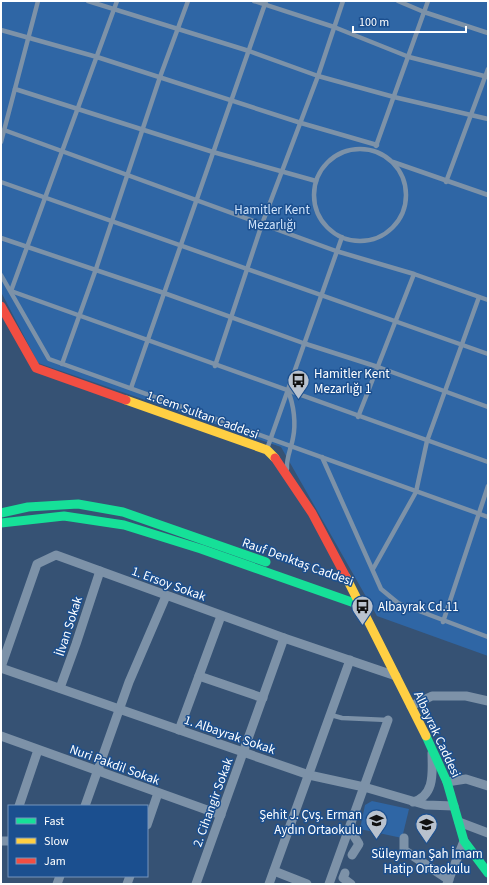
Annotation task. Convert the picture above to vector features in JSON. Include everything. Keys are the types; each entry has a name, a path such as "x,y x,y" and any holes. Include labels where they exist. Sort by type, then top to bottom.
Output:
{"street":[{"name":"1.Cem Sultan Caddesi","path":"1,306 36,368 267,450 274,457 312,513 354,596"},
{"name":"Rauf Denktaş Caddesi","path":"1,513 28,506 78,504 124,512 277,566 354,596 360,605"},
{"name":"Rauf Denktaş Caddesi","path":"1,523 64,516 124,525 202,549 360,605"},
{"name":"1. Ersoy Sokak","path":"1,667 5,642 37,564 56,555 221,616 396,676"},
{"name":"İlvan Sokak","path":"60,688 100,571"},
{"path":"84,805 121,709 129,682 166,596"},
{"name":"Albayrak Caddesi","path":"360,605 412,706 432,749 446,782 464,841 488,873"},
{"path":"179,730 221,616"},
{"name":"2. Cihangir Sokak","path":"196,884 284,638"},
{"path":"269,884 350,660"},
{"name":"1. Albayrak Sokak","path":"1,667 309,775 364,787 426,805 454,806"},
{"path":"199,676 263,698"},
{"path":"412,706 432,696 466,696 488,701"},
{"path":"328,884 388,720"},
{"name":"Nuri Pakdil Sokak","path":"1,736 97,772 221,815"},
{"path":"413,802 424,797 432,782 432,749"},
{"path":"19,805 38,750"},
{"path":"446,782 466,779 488,786"},
{"path":"148,822 158,793"},
{"path":"459,822 488,833"},
{"path":"352,855 358,844 354,836"},
{"path":"404,838 404,850 448,882 464,841"},
{"path":"274,871 307,884"},
{"path":"345,873 343,878 351,884"}],"lane":[{"path":"1,142 38,1"},
{"path":"88,1 249,51 318,76 394,97 488,119"},
{"path":"11,291 117,1"},
{"path":"62,364 96,269 160,77 188,1"},
{"path":"254,1 265,3 334,26 409,57 487,76"},
{"path":"215,366 262,224 301,123 343,1"},
{"path":"398,1 424,12 488,33"},
{"path":"374,151 428,1"},
{"path":"131,388 265,3"},
{"path":"1,30 97,57 301,123 377,145"},
{"path":"446,182 471,114 487,76 488,69"},
{"path":"15,89 213,152 316,180"},
{"path":"4,130 336,251 414,274 488,300"},
{"path":"363,148 386,156 393,162 401,174 406,187 406,201 402,215 394,227 376,238 355,241 342,238 330,230 318,214 314,194 316,180 323,167 334,156 348,150 363,148"},
{"path":"393,162 446,182 488,195"},
{"path":"1,182 488,354"},
{"path":"1,238 96,269 231,318 378,367 488,407"},
{"path":"267,450 303,343 342,238"},
{"path":"358,417 414,274"},
{"path":"1,275 49,359 488,517"},
{"path":"11,291 215,366 488,462"},
{"path":"372,569 416,492 427,441 479,297"},
{"path":"287,391 293,403 294,438 286,461 287,477"},
{"path":"322,457 381,589 391,599 443,622 488,637"},
{"path":"443,622 488,486"},
{"path":"331,715 342,718 388,720"}],"green space":[{"name":"Hamitler Kent Mezarlığı","path":"1,1 488,1 488,656 377,616 281,447 38,363 1,292"},
{"path":"372,801 409,809 402,838 360,829 365,805"}],"traffic: fast":[{"path":"1,513 28,507 78,504 123,512 266,562"},
{"path":"1,523 64,516 124,525 201,549 360,605"},
{"path":"426,736 447,782 464,841 488,873"}],"traffic: slow":[{"path":"126,400 267,450 275,458"},
{"path":"346,577 426,736"}],"traffic: jam":[{"path":"1,306 36,368 126,400"},
{"path":"275,458 312,513 346,577"}],"place":[{"name":"Hamitler Kent Mezarlığı 1","path":"299,400"},
{"name":"Albayrak Cd.11","path":"363,626"},
{"name":"Şehit J. Çvş. Erman Aydın Ortaokulu","path":"377,840"},
{"name":"Süleyman Şah İmam Hatip Ortaokulu","path":"427,844"}]}
